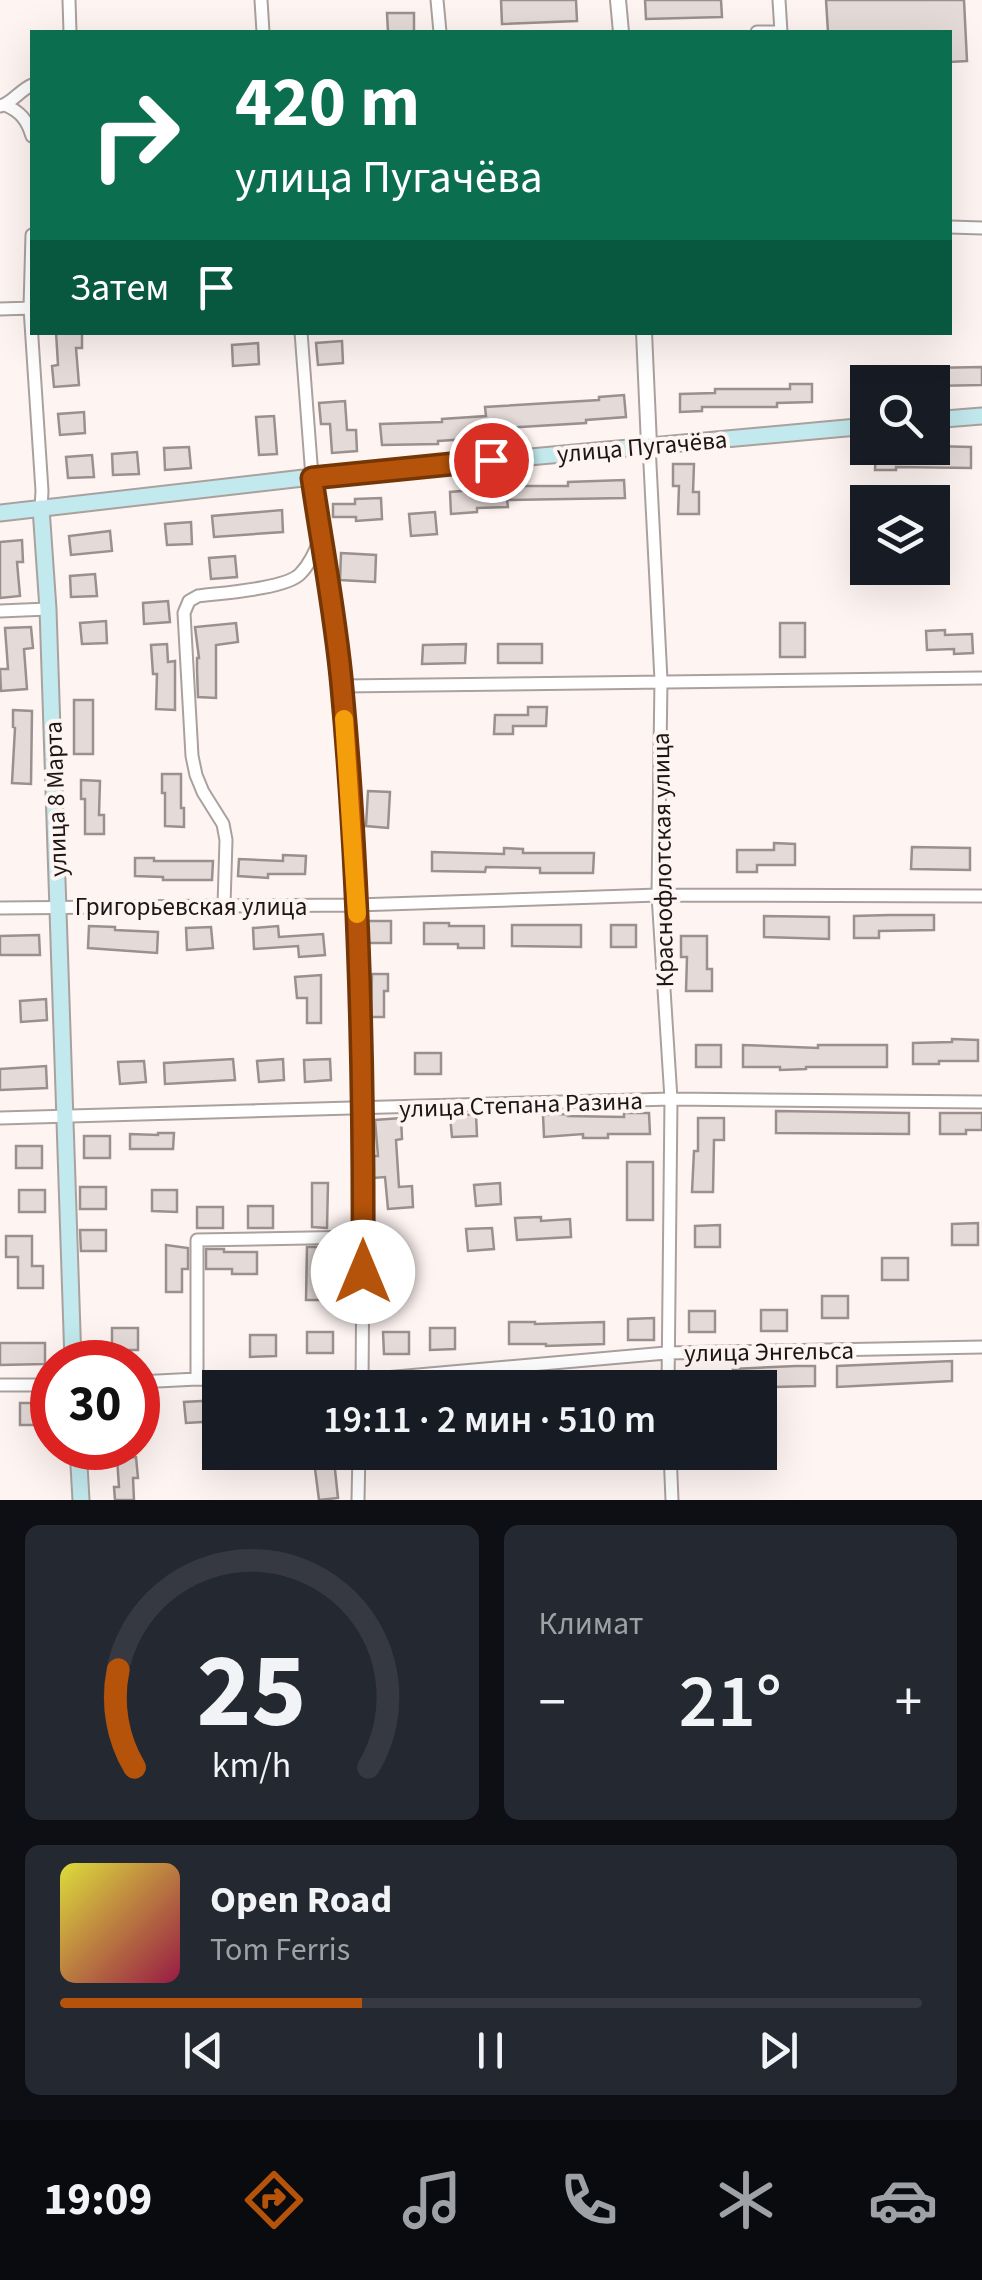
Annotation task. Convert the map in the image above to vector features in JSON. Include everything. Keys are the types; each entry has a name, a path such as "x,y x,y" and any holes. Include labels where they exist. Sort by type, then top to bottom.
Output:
{"main road":[{"path":"950,419 982,416"},
{"name":"улица Пугачёва","path":"0,513 649,444 850,427"},
{"name":"улица 8 Марта","path":"41,508 48,609 71,1340"},
{"path":"80,1470 82,1500"}],"street":[{"path":"69,0 70,30"},
{"path":"261,0 263,30"},
{"path":"438,0 440,30"},
{"path":"618,0 620,30"},
{"path":"778,0 781,30"},
{"path":"2,105 30,86"},
{"path":"2,105 17,110 30,131"},
{"path":"952,227 982,228"},
{"path":"0,308 30,308"},
{"name":"улица 8 Марта","path":"33,335 41,508"},
{"path":"301,335 312,478 342,686 356,905 364,1109 362,1370"},
{"name":"Краснофлотская улица","path":"644,335 661,680 658,895 671,1099 667,1370"},
{"path":"224,905 223,824 203,792 192,756 184,613 188,601 198,596 282,584 298,577 320,538"},
{"path":"0,610 48,609"},
{"path":"342,686 982,678"},
{"name":"Григорьевская улица","path":"0,908 356,905 658,895 982,896"},
{"name":"улица Степана Разина","path":"0,1118 671,1099 982,1102"},
{"path":"197,1379 197,1240 363,1236"},
{"name":"улица Энгельса","path":"499,1370 666,1353 982,1347"},
{"name":"улица Энгельса","path":"160,1381 202,1379"},
{"path":"0,1385 30,1385"},
{"path":"358,1500 359,1470"},
{"path":"671,1470 672,1500"}],"building":[{"path":"501,0 576,0 577,21 502,24"},
{"path":"645,0 721,0 722,17 646,19"},
{"path":"826,0 964,0 967,61 952,62 952,30 828,30"},
{"path":"387,13 414,13 414,30 388,30"},
{"path":"56,335 82,335 82,348 76,348 79,385 54,387 52,366 58,365"},
{"path":"342,341 343,363 318,365 316,343"},
{"path":"258,343 259,364 233,366 232,345"},
{"path":"982,367 982,385 950,386 950,368"},
{"path":"790,384 812,384 812,402 777,403 777,407 702,407 702,411 680,412 680,394 715,393 715,389 790,389"},
{"path":"624,395 626,417 469,430 469,439 438,444 382,445 380,424 442,422 486,416 485,407"},
{"path":"345,401 347,430 356,430 357,451 332,453 330,424 321,424 319,403"},
{"path":"84,412 85,433 60,435 58,414"},
{"path":"274,416 277,454 259,455 256,417"},
{"path":"950,446 971,447 971,468 875,470 875,465 950,465"},
{"path":"189,447 191,468 165,470 164,448"},
{"path":"137,452 139,474 113,475 112,454"},
{"path":"92,455 94,477 68,478 66,457"},
{"path":"673,464 694,464 693,492 699,492 699,514 678,514 679,486 673,486"},
{"path":"624,480 625,498 507,500 508,507 451,514 450,492"},
{"path":"381,498 382,519 356,521 356,517 333,517 333,504"},
{"path":"282,510 283,532 214,537 212,516"},
{"path":"435,512 437,534 411,536 409,514"},
{"path":"191,522 192,544 167,545 165,524"},
{"path":"110,531 112,551 71,555 69,536"},
{"path":"22,540 23,562 17,562 20,596 0,598 0,542"},
{"path":"341,553 376,555 375,582 340,580"},
{"path":"235,556 237,577 211,579 209,558"},
{"path":"95,574 97,596 71,597 70,576"},
{"path":"168,601 170,622 144,624 143,603"},
{"path":"106,621 107,643 82,644 80,623"},
{"path":"236,623 238,642 216,645 216,698 198,697 195,627"},
{"path":"780,623 805,623 805,657 780,657"},
{"path":"31,627 33,648 24,649 27,689 1,691 0,669 8,669 5,628"},
{"path":"945,630 945,635 972,634 973,653 927,650 926,631"},
{"path":"167,644 168,662 175,661 175,710 156,709 157,674 153,674 151,645"},
{"path":"466,644 465,663 422,664 423,645"},
{"path":"498,644 542,644 542,663 498,663"},
{"path":"74,700 93,700 93,754 74,754"},
{"path":"528,707 547,707 546,726 513,726 513,734 494,734 495,715 528,715"},
{"path":"13,710 32,711 31,784 12,783"},
{"path":"162,774 181,774 184,827 165,826"},
{"path":"81,780 100,781 99,815 104,815 104,834 85,834"},
{"path":"368,791 390,792 388,828 366,826"},
{"path":"774,843 795,844 795,865 757,865 757,872 737,872 737,850 774,850"},
{"path":"912,847 970,848 970,870 911,869"},
{"path":"504,848 523,849 523,853 594,853 593,873 486,867 485,872 432,871 432,852 504,854"},
{"path":"283,855 306,856 305,874 238,876 239,859 283,861"},
{"path":"135,858 213,861 212,880 135,876"},
{"path":"934,915 934,930 879,931 879,938 854,938 854,916"},
{"path":"764,916 829,917 829,939 764,937"},
{"path":"366,921 391,921 391,943 367,943"},
{"path":"424,923 484,926 484,948 424,944"},
{"path":"512,925 581,925 581,947 512,946"},
{"path":"611,925 636,925 636,947 611,947"},
{"path":"89,926 158,932 157,953 88,948"},
{"path":"278,926 279,937 323,934 325,955 299,957 298,946 254,949 253,928"},
{"path":"211,927 213,948 187,950 186,928"},
{"path":"39,935 40,955 0,955 0,936"},
{"path":"681,936 707,936 712,991 686,991 687,957 681,957"},
{"path":"372,974 388,974 384,1017 371,1017"},
{"path":"321,975 321,1023 307,1023 307,998 297,998 295,977"},
{"path":"46,999 47,1020 21,1022 20,1001"},
{"path":"978,1040 978,1061 913,1064 913,1043"},
{"path":"696,1045 721,1045 721,1067 696,1067"},
{"path":"743,1045 887,1045 887,1067 743,1067"},
{"path":"415,1053 441,1053 441,1074 415,1074"},
{"path":"233,1059 235,1080 165,1084 164,1063"},
{"path":"283,1059 284,1080 259,1082 257,1061"},
{"path":"330,1059 331,1080 305,1082 304,1060"},
{"path":"144,1061 146,1082 120,1084 118,1062"},
{"path":"46,1066 47,1088 0,1090 0,1069"},
{"path":"776,1111 909,1113 909,1134 776,1133"},
{"path":"624,1113 649,1113 650,1134 544,1137 543,1115 624,1117"},
{"path":"940,1113 982,1113 982,1130 940,1134"},
{"path":"476,1114 477,1136 452,1137 450,1116"},
{"path":"401,1118 402,1139 396,1140 399,1187 412,1186 413,1207 388,1209 385,1177 373,1178 373,1156 378,1156 375,1120"},
{"path":"698,1118 724,1118 724,1140 714,1140 713,1192 692,1192"},
{"path":"174,1133 173,1149 130,1149 130,1134"},
{"path":"84,1136 110,1136 110,1158 84,1158"},
{"path":"16,1146 42,1146 42,1168 16,1168"},
{"path":"627,1162 653,1162 653,1220 627,1220"},
{"path":"312,1183 328,1183 327,1228 312,1227"},
{"path":"500,1183 501,1204 476,1206 474,1185"},
{"path":"80,1187 106,1187 106,1209 80,1209"},
{"path":"19,1190 45,1190 45,1212 19,1212"},
{"path":"152,1190 177,1190 177,1212 152,1211"},
{"path":"248,1206 273,1206 273,1228 248,1228"},
{"path":"197,1207 223,1207 223,1228 197,1228"},
{"path":"541,1217 541,1221 570,1219 571,1237 517,1240 515,1218"},
{"path":"978,1223 978,1245 952,1245 952,1224"},
{"path":"720,1225 720,1247 695,1247 695,1226"},
{"path":"492,1228 494,1249 468,1251 466,1229"},
{"path":"80,1230 106,1230 106,1251 81,1251"},
{"path":"6,1236 32,1236 32,1266 43,1266 43,1288 18,1288 18,1257 6,1257"},
{"path":"166,1245 188,1248 188,1269 182,1269 182,1292 166,1292"},
{"path":"307,1247 332,1247 332,1300 306,1300"},
{"path":"206,1249 257,1252 257,1274 206,1269"},
{"path":"882,1258 908,1258 908,1280 882,1280"},
{"path":"401,1280 403,1302 377,1303 376,1282"},
{"path":"822,1296 848,1296 848,1318 822,1318"},
{"path":"761,1310 787,1310 787,1331 761,1331"},
{"path":"689,1311 715,1311 715,1332 689,1332"},
{"path":"654,1318 654,1340 628,1340 628,1319"},
{"path":"509,1322 604,1322 604,1344 509,1344"},
{"path":"112,1328 138,1328 138,1340 112,1340"},
{"path":"430,1328 455,1328 455,1349 430,1350"},
{"path":"307,1332 333,1332 333,1353 307,1353"},
{"path":"383,1332 409,1332 409,1354 384,1354"},
{"path":"250,1335 276,1335 276,1356 250,1357"},
{"path":"0,1343 30,1343 30,1364 0,1365"},
{"path":"952,1361 952,1381 837,1387 837,1366"},
{"path":"815,1366 815,1386 777,1387 777,1370 733,1369"},
{"path":"202,1401 202,1422 186,1423 184,1402"},
{"path":"20,1403 30,1403 30,1425 20,1425"},
{"path":"118,1470 137,1470 138,1478 133,1478 134,1500 115,1500 114,1487 119,1487"},
{"path":"315,1470 335,1470 338,1498 319,1500"}],"slow traffic":[{"path":"344,719 357,914"}],"route":[{"path":"363,1272 364,1109 354,868 342,686 312,478 491,460"}]}
